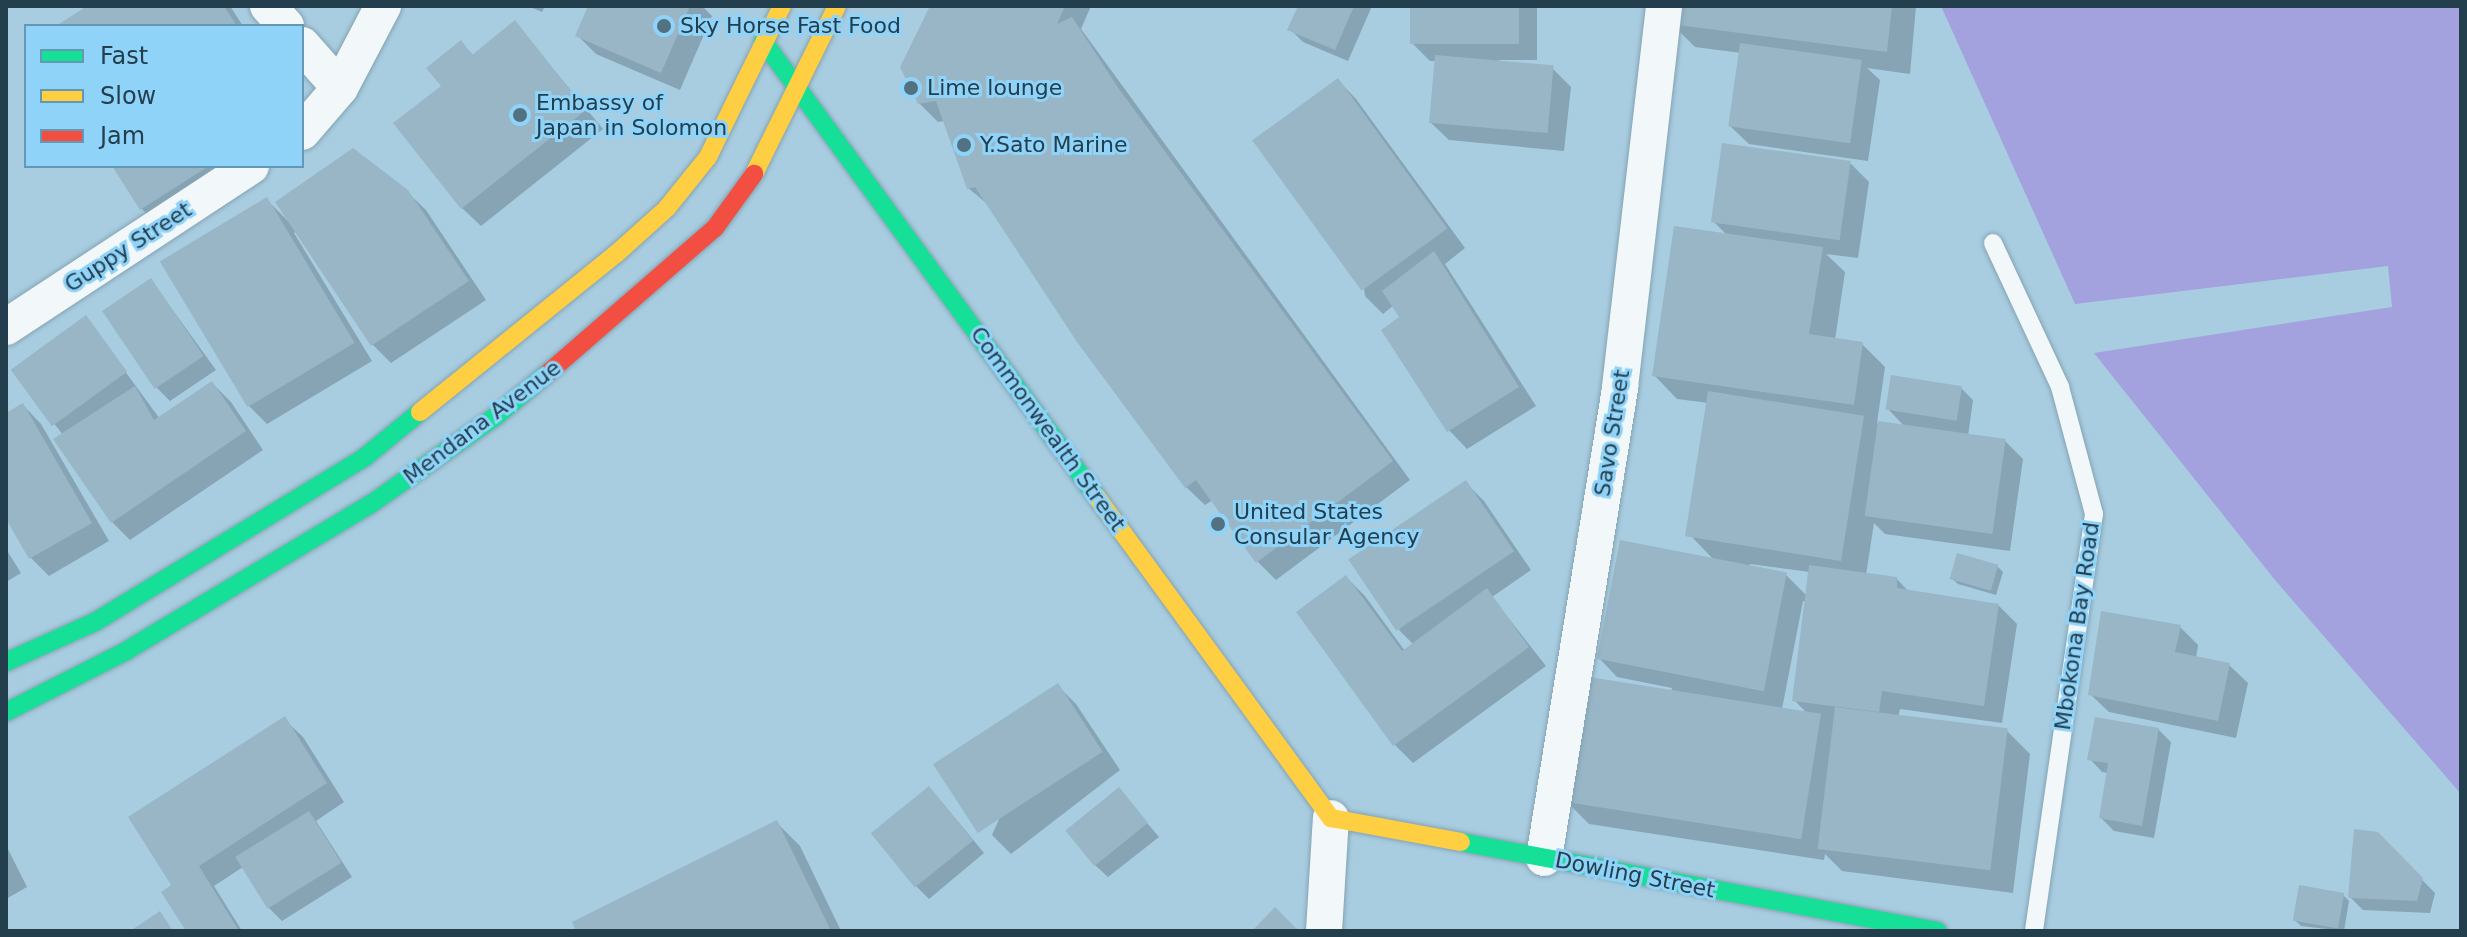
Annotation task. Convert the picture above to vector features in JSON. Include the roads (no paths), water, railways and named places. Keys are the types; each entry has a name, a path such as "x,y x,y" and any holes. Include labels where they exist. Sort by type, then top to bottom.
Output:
{"main road":[{"name":"Mendana Avenue","path":"6,662 95,622 365,457 616,254 667,208 708,157 782,6"},
{"name":"Mendana Avenue","path":"6,712 126,651 371,504 495,417 636,300 715,228 751,180 796,83 837,6"},
{"name":"Commonwealth Street","path":"763,41 1331,818"},
{"name":"Dowling Street","path":"1331,818 1544,858 1792,911 1938,931"}],"street":[{"path":"268,6 284,24"},
{"path":"304,130 340,88 383,6"},
{"name":"Savo Street","path":"1544,858 1620,387 1664,6"},
{"path":"304,47 340,88"},
{"name":"Guppy Street","path":"6,327 248,168"},
{"path":"1324,931 1331,818"}],"lane":[{"name":"Mbokona Bay Road","path":"1993,243 2060,387 2094,514 2034,931"}],"water":[{"path":"1941,6 2461,6 2461,794 2275,580 2094,353 2392,307 2388,266 2075,304"}],"place":[{"name":"Sky Horse Fast Food","path":"664,26"},
{"name":"Lime lounge","path":"911,88"},
{"name":"Embassy of Japan in Solomon","path":"520,115"},
{"name":"Y.Sato Marine","path":"964,145"},
{"name":"United States Consular Agency","path":"1218,524"}]}
